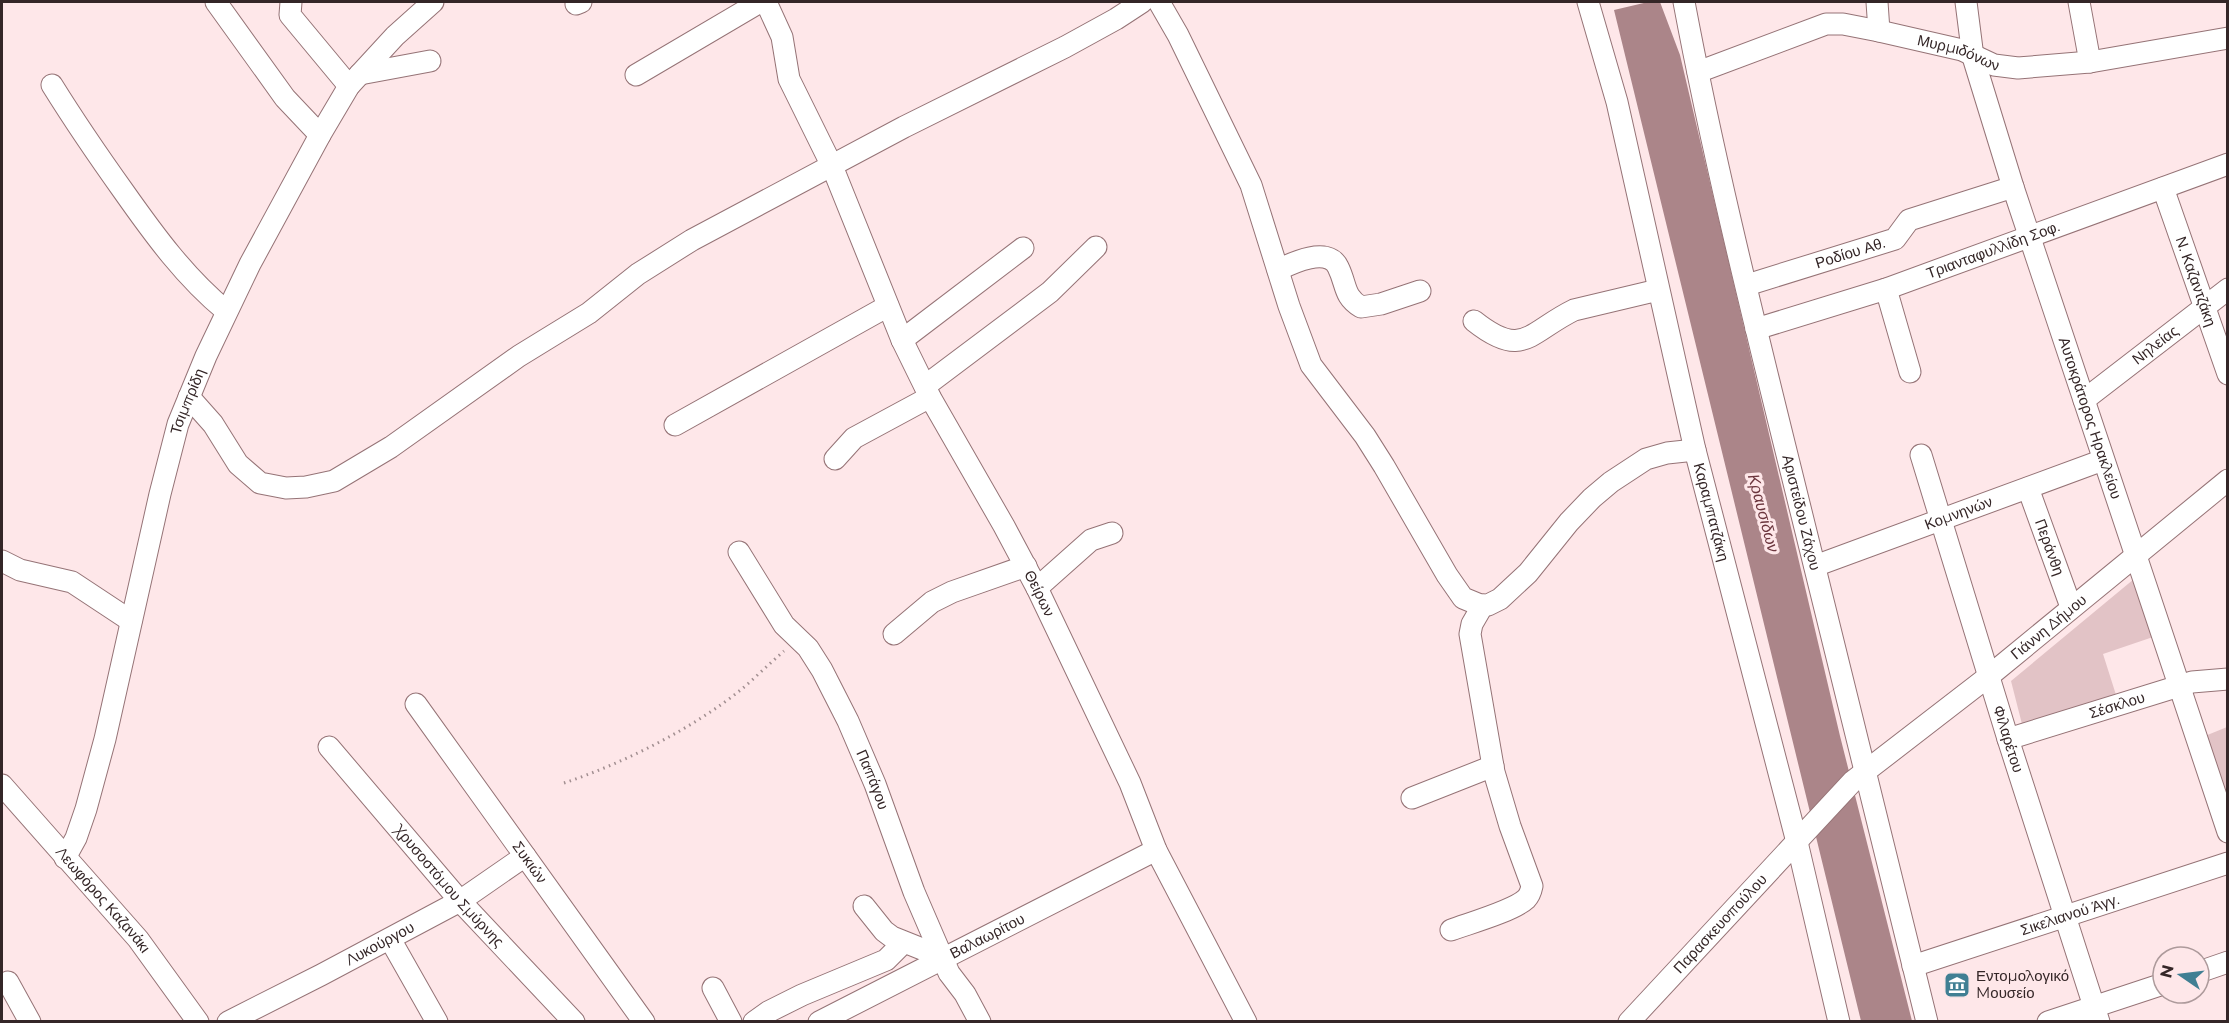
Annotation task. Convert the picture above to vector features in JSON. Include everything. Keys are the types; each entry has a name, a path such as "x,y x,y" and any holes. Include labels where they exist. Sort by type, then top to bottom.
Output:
{"street":[{"path":"216,2 285,98 320,135"},
{"path":"291,2 290,15 354,80 430,61"},
{"name":"Τσιμπρίδη","path":"65,858 76,838 86,809 105,739 168,464 178,424 189,397 226,312 320,135 354,80 395,36 433,2"},
{"path":"636,75 760,2"},
{"name":"Θείρων","path":"766,2 782,37 789,79 832,166 902,340 927,392 1026,566 1117,754 1156,850 1246,1022"},
{"path":"189,397 213,424 238,464 260,483 285,488 334,482 391,447 519,356 589,313 613,292 669,254 904,127 1065,47 1142,2"},
{"path":"1159,2 1178,35 1251,185 1311,365 1365,436 1454,587 1463,598 1469,602 1484,605 1500,599 1528,573 1569,522 1592,498 1630,468 1646,459 1667,453 1695,450"},
{"name":"Καραμπατζάκη","path":"1588,2 1619,112 1695,450 1803,835 1839,1022"},
{"path":"1677,2 1690,36"},
{"name":"Αριστείδου Ζάχου","path":"1684,2 1756,329 1815,566 1860,776 1927,1022"},
{"path":"1877,2 1879,31"},
{"name":"Αυτοκράτορος Ηρακλείου","path":"1966,2 1973,57 2013,188 2228,832"},
{"path":"2079,2 2090,62"},
{"name":"Μυρμιδόνων","path":"1698,72 1826,24 1843,24 1962,50 1973,57 1994,64 2018,68 2090,62 2228,38"},
{"path":"52,85 79,129 175,262 193,283 226,312"},
{"name":"Τριανταφυλλίδη Σοφ.","path":"1756,329 1886,289 2228,164"},
{"name":"Ροδίου Αθ.","path":"1746,285 1895,239 1909,220 2013,188"},
{"name":"Ν. Καζαντζάκη","path":"2163,188 2228,374"},
{"path":"835,459 854,438 927,392 1050,292 1096,247"},
{"path":"902,340 1023,248"},
{"path":"1278,270 1299,259 1332,260 1337,265 1350,299 1361,307 1381,304 1420,291"},
{"path":"1886,289 1910,372"},
{"name":"Νηλείας","path":"2084,400 2228,289"},
{"path":"1474,321 1497,338 1521,340 1542,332 1562,316 1574,310 1658,290"},
{"path":"675,425 888,306"},
{"name":"Φιλαρέτου","path":"1921,455 2008,739 2096,1014"},
{"name":"Κομνηνών","path":"1815,566 2103,460"},
{"name":"Γιάννη Δήμου","path":"1860,776 1989,676 2228,480"},
{"name":"Περάνθη","path":"2028,488 2071,607"},
{"path":"1037,588 1091,540 1112,533"},
{"name":"Παπάγου","path":"739,552 784,625 808,648 822,670 848,721 875,784 914,892 949,973 965,994 980,1022"},
{"path":"2,561 20,570 72,582 131,621"},
{"path":"894,634 932,602 952,592 1026,566"},
{"path":"1451,930 1517,905 1527,898 1532,886 1510,826 1493,766 1470,634 1472,624 1484,605"},
{"name":"Σέσκλου","path":"2008,739 2192,681 2228,679"},
{"name":"Συκιών","path":"416,704 644,1022"},
{"name":"Χρυσοστόμου Σμύρνης","path":"329,747 460,901 574,1022"},
{"path":"1412,798 1493,766"},
{"name":"Παρασκευοπούλου","path":"1629,1022 1860,776"},
{"name":"Λεωφόρος Καζανάκι","path":"2,785 138,939 198,1022"},
{"name":"Βαλαωρίτου","path":"819,1022 942,957 1156,850"},
{"name":"Λυκούργου","path":"228,1022 460,901 525,856"},
{"name":"Σικελιανού Άγγ.","path":"1913,966 2228,863"},
{"path":"864,906 884,931 903,943 942,957"},
{"path":"390,939 437,1022"},
{"path":"754,1022 768,1012 802,995 886,960 903,943"},
{"path":"2211,968 2228,962"},
{"path":"8,982 30,1022"},
{"path":"713,988 731,1022"},
{"path":"2048,1022 2096,1014 2151,989"}],"path":[{"path":"564,783 601,771 713,710 743,688 798,639"}],"shaded area":[{"path":"2134,579 2153,637 2103,654 2117,698 2023,728 2011,681"},
{"path":"2227,727 2227,801 2205,736"}],"water":[{"name":"Κραυσίδων","path":"1648,2 1660,2 1680,55 1840,736 1912,1021 1861,1021 1614,10"}],"place":[{"name":"Εντομολογικό Mουσείο","path":"1957,985"}]}
